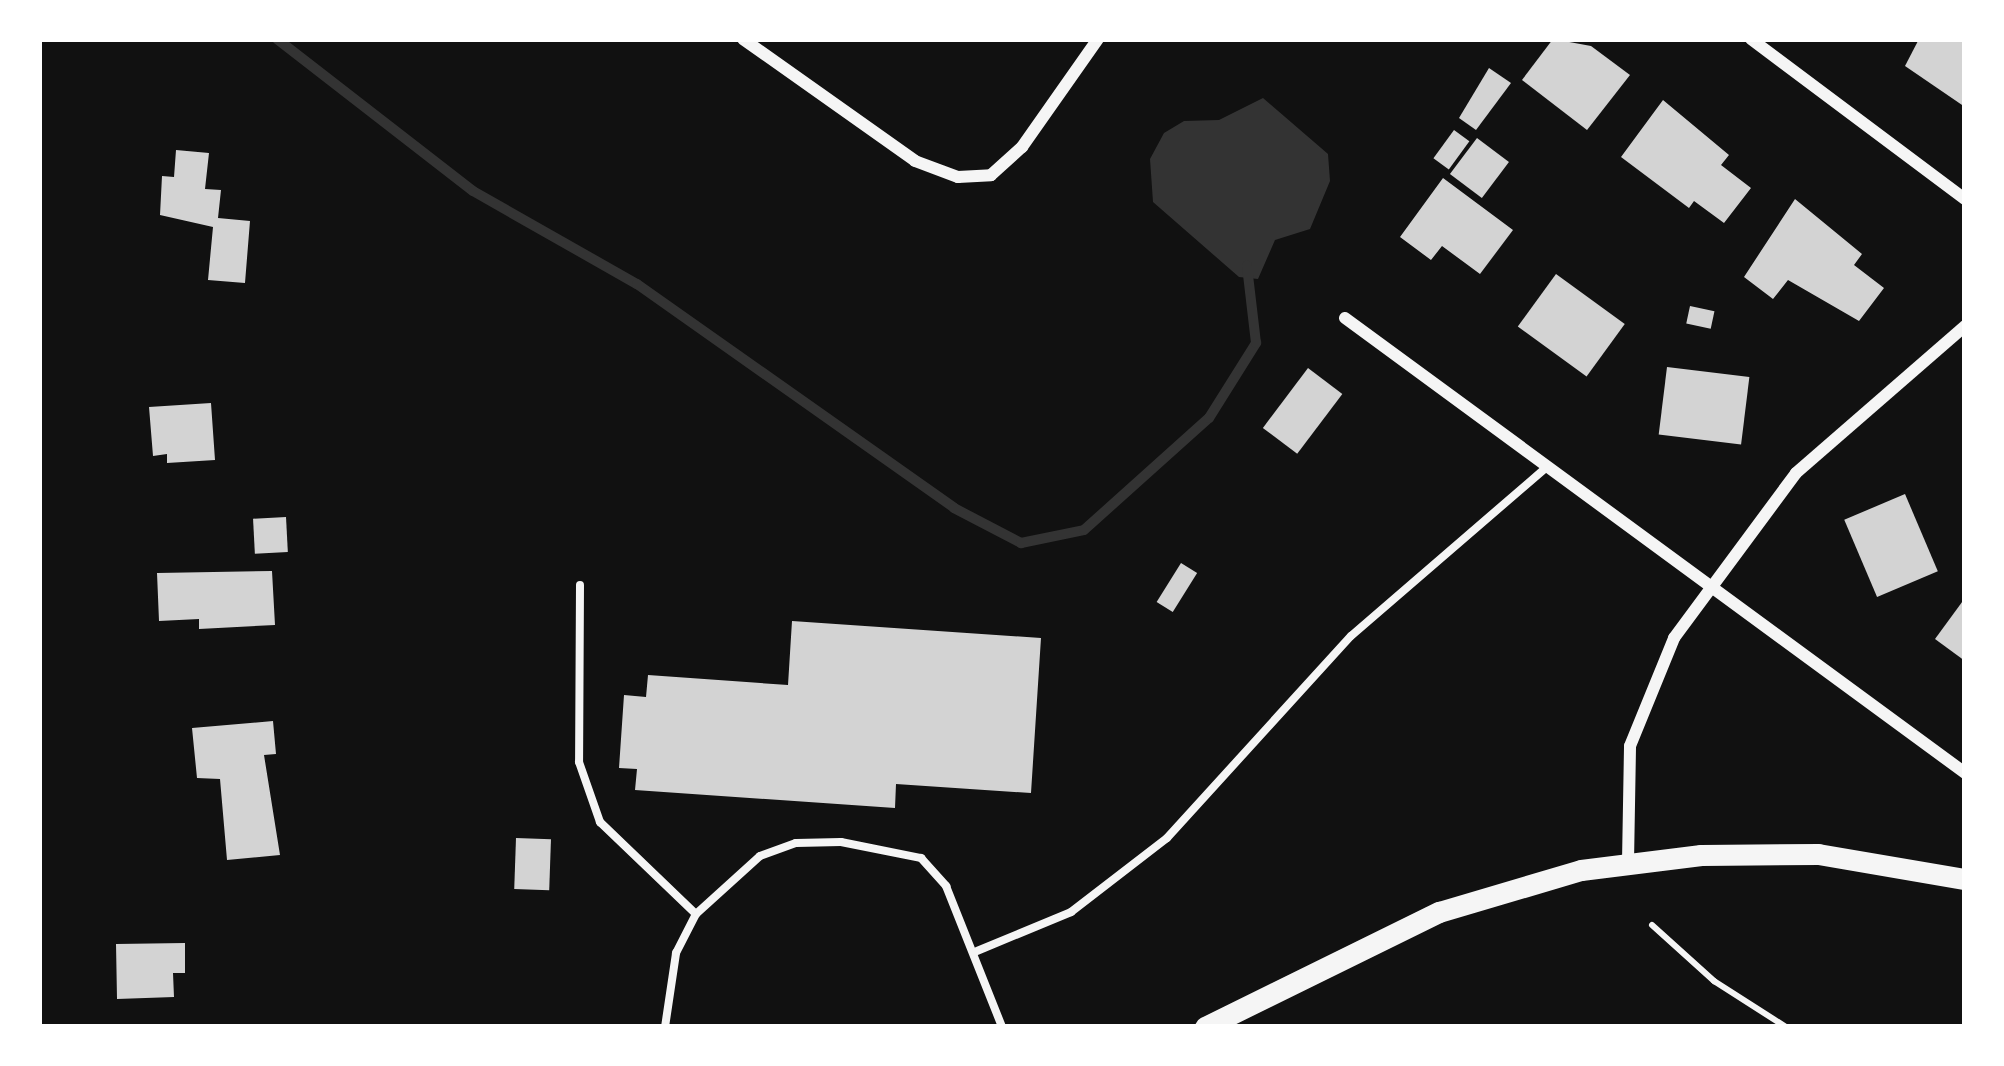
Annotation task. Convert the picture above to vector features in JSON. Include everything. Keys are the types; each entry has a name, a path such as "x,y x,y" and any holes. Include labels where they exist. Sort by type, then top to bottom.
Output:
{"street":[{"path":"743,39 915,161 958,177 992,175 1022,147 1099,39"},
{"path":"1751,39 1965,199"},
{"path":"1345,318 1965,773"},
{"path":"1628,862 1624,795 1639,708 1710,583 1832,435 1965,326"},
{"path":"1205,1027 1439,911 1628,862 1818,854 1965,879"}],"lane":[{"path":"977,951 1071,911 1167,838 1351,636 1548,466"},
{"path":"580,585 579,762 600,822 696,914"},
{"path":"665,1027 676,953 696,914 760,856 796,843 893,849 921,859 946,886 977,951 1002,1027"}],"path":[{"path":"1652,925 1714,981 1786,1027"}],"shaded area":[{"path":"1263,98 1328,154 1330,181 1310,229 1275,240 1258,279 1239,277 1153,202 1150,159 1164,133 1184,121 1219,120"}],"building":[{"path":"1553,39 1591,46 1630,75 1587,130 1522,80"},
{"path":"1919,39 1965,39 1965,107 1905,66"},
{"path":"1489,68 1511,83 1476,130 1459,118"},
{"path":"1663,100 1729,155 1721,165 1751,188 1724,223 1694,201 1689,208 1621,157"},
{"path":"1454,130 1469,141 1449,169 1433,158"},
{"path":"1477,138 1509,162 1482,198 1450,174"},
{"path":"176,150 209,153 205,189 221,190 218,218 250,221 245,283 208,280 213,227 160,215 162,176 174,177"},
{"path":"1443,178 1513,230 1480,274 1442,246 1431,260 1400,237"},
{"path":"1795,199 1862,254 1854,265 1884,288 1859,321 1788,280 1773,299 1744,277"},
{"path":"1556,274 1625,324 1587,377 1518,327"},
{"path":"1690,306 1714,311 1711,329 1686,324"},
{"path":"1667,367 1749,377 1741,445 1659,434"},
{"path":"1308,368 1342,394 1297,454 1263,428"},
{"path":"211,403 215,460 167,463 167,454 153,456 149,407"},
{"path":"1905,494 1938,571 1877,597 1844,520"},
{"path":"286,517 288,552 255,554 253,519"},
{"path":"1181,563 1197,573 1173,612 1157,602"},
{"path":"272,571 275,625 199,629 199,619 159,621 157,573"},
{"path":"1965,598 1965,661 1935,639"},
{"path":"792,621 1041,638 1031,793 896,784 895,808 635,790 637,769 619,768 624,695 646,697 648,675 788,685"},
{"path":"273,721 276,754 264,755 280,855 227,860 220,779 197,778 192,728"},
{"path":"516,838 551,839 549,890 514,889"},
{"path":"185,943 185,973 173,973 174,997 117,999 116,944"}],"waterway":[{"path":"277,39 473,191 637,284 954,508 1021,543 1084,530 1209,418 1256,343 1247,266"}]}
